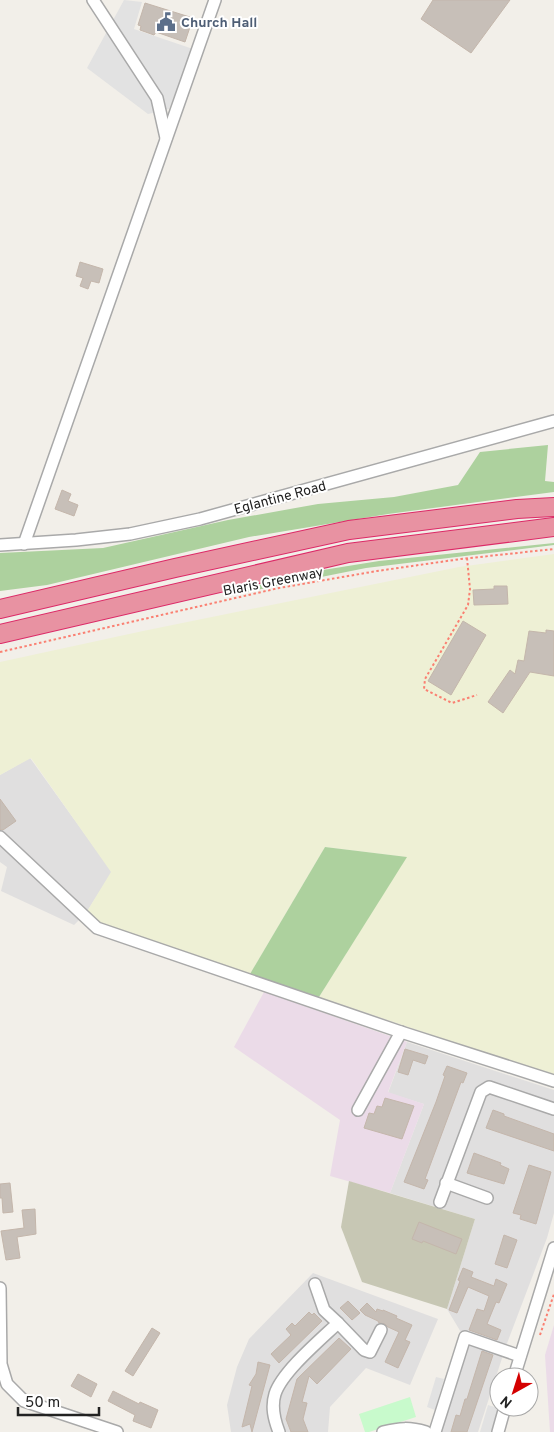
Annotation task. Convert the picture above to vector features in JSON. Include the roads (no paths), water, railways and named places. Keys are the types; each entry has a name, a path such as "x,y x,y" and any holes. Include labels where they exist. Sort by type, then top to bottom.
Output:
{"highway":[{"path":"0,609 349,530 554,506"},
{"path":"0,634 348,553 554,527"}],"street":[{"path":"94,0 157,98 166,138"},
{"path":"24,544 215,0"},
{"name":"Eglantine Road","path":"0,545 130,534 200,519 554,421"},
{"path":"0,837 97,928 401,1032 554,1081"},
{"path":"358,1110 401,1032"},
{"path":"440,1202 481,1092 489,1087 554,1109"},
{"path":"446,1183 487,1198"},
{"path":"517,1367 554,1248"},
{"path":"315,1284 324,1310 364,1350 370,1352 381,1330"},
{"path":"0,1288 1,1364 7,1384 24,1401 117,1432"},
{"path":"279,1432 274,1419 273,1408 275,1393 283,1377 338,1323"},
{"path":"435,1432 465,1337 520,1356"},
{"path":"498,1432 502,1417"},
{"path":"383,1432 400,1428 413,1428 426,1432"}],"place":[{"name":"Church Hall","path":"166,22"}]}
